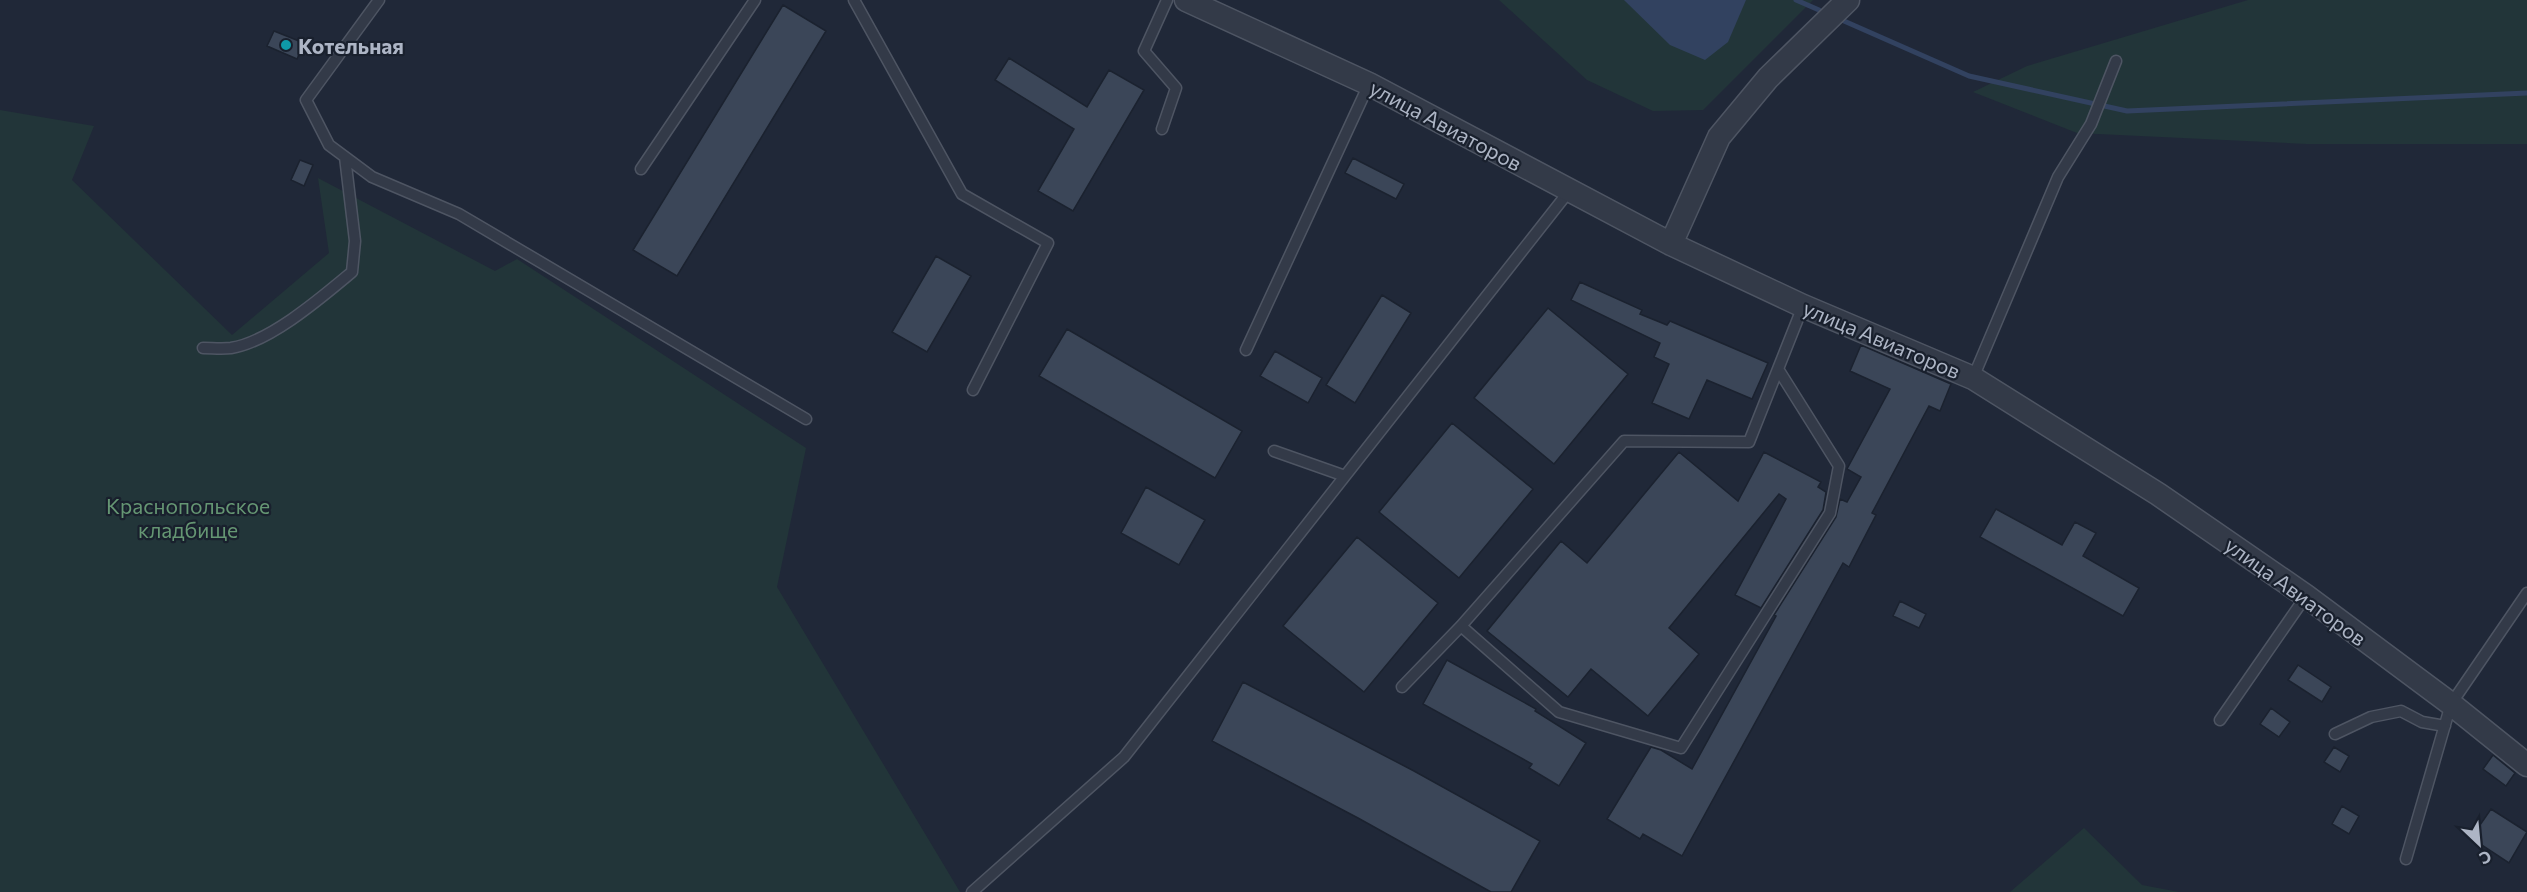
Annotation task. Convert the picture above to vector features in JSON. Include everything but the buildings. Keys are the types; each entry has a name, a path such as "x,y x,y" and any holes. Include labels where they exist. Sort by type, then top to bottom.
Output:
{"street":[{"name":"улица Авиаторов","path":"1186,0 1369,84 1671,244 1803,306 1973,378 2158,494 2306,596 2451,704 2527,765"},
{"path":"1671,244 1719,137 1768,78 1848,0"}],"lane":[{"path":"379,0 306,100 329,146 372,177 459,214 806,419"},
{"path":"641,169 755,0"},
{"path":"854,0 962,194 1048,243 973,390"},
{"path":"1161,129 1176,88 1144,51 1167,0"},
{"path":"1973,378 2058,177 2091,124 2116,61"},
{"path":"1246,350 1369,84"},
{"path":"203,348 232,348 253,340 302,314 352,272 355,241 345,157"},
{"path":"972,892 1124,757 1570,190"},
{"path":"1402,687 1461,627 1624,441 1749,442 1803,306"},
{"path":"1461,627 1559,711 1682,748 1830,513 1839,466 1778,369"},
{"path":"1274,451 1346,476"},
{"path":"2406,859 2451,704 2527,593"},
{"path":"2220,720 2306,596"},
{"path":"2335,734 2372,717 2401,711 2422,722 2445,726"}],"green space":[{"path":"1499,0 1813,0 1703,110 1653,111 1587,80"},
{"path":"2248,0 2527,0 2527,144 2307,144 2077,133 1973,92 2027,66"},
{"name":"Краснопольское кладбище","path":"0,110 94,126 72,180 232,335 329,253 318,178 495,271 517,259 806,448 777,587 960,892 0,892"},
{"path":"2084,828 2142,885 2179,892 2010,892"}],"water":[{"path":"1624,0 1746,0 1728,42 1705,60 1670,45"}],"waterway":[{"path":"1796,0 1819,10"},
{"path":"1844,21 1969,76 2127,111 2527,93"}],"place":[{"name":"Котельная","path":"286,45"}]}
